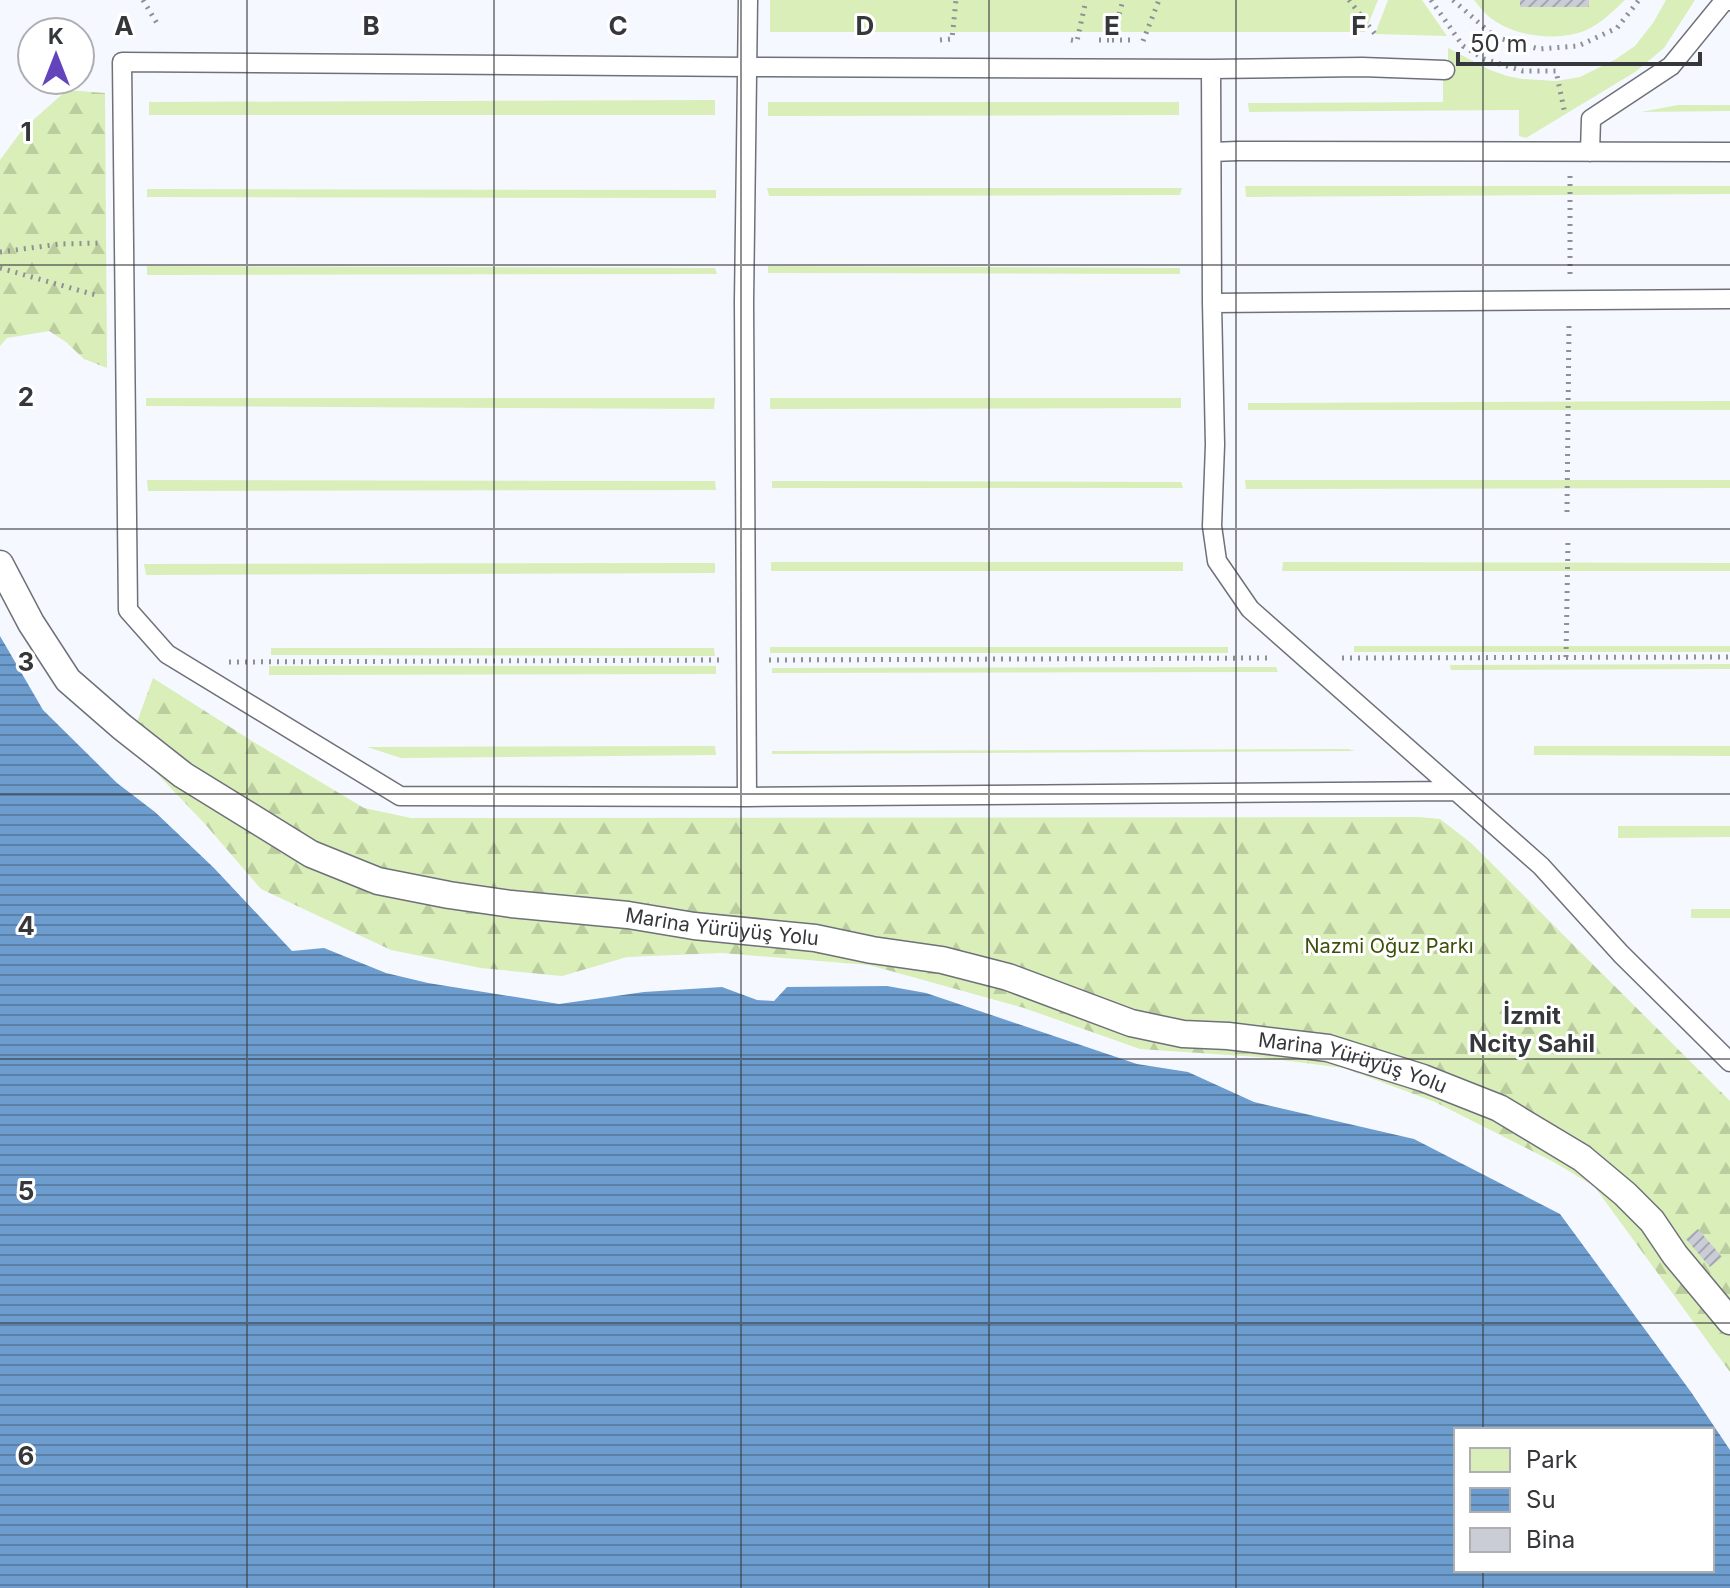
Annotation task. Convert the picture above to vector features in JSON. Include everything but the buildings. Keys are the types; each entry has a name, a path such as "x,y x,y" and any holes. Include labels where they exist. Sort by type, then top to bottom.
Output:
{"street":[{"name":"Marina Yürüyüş Yolu","path":"0,564 31,623 68,680 183,775 311,854 378,881 449,895 815,938 942,960 1008,977 1131,1023 1183,1034 1328,1048 1423,1078 1499,1108 1582,1158 1652,1221 1675,1255 1730,1321"}],"lane":[{"path":"747,797 744,302 748,0"},
{"path":"1590,152 1591,119 1671,66 1724,1 1730,1"},
{"path":"1445,70 1362,67 1211,69 122,62 128,610 167,654 400,796 747,797 1455,791"},
{"path":"1211,69 1215,445 1212,526 1217,561 1250,609 1541,866 1621,954 1730,1062"},
{"path":"1212,152 1730,152"},
{"path":"1212,303 1730,299"}],"path":[{"path":"143,0 158,25"},
{"path":"937,40 952,39 956,0"},
{"path":"1077,41 1086,0"},
{"path":"1061,40 1112,40 1123,0"},
{"path":"1143,41 1159,0"},
{"path":"1349,0 1375,34"},
{"path":"1431,0 1463,46 1484,59 1523,71 1556,71 1569,133 1567,512"},
{"path":"1453,0 1495,37 1539,49 1578,46 1617,28 1639,0"},
{"path":"0,252 60,244 124,243"},
{"path":"0,268 124,305"},
{"path":"1566,657 1568,539"},
{"path":"1344,668 1333,658 1730,657"},
{"path":"243,662 1306,658"}],"green space":[{"path":"770,0 1378,0 1365,32 770,32"},
{"path":"1388,0 1422,0 1447,36 1375,34"},
{"path":"1474,0 1520,0 1520,7 1588,7 1589,0 1625,0 1591,28 1567,35 1542,36 1518,32 1496,22"},
{"path":"1666,0 1695,0 1664,48 1635,72 1526,138 1519,136 1519,110 1249,112 1248,103 1443,102 1448,48 1507,76 1556,81 1580,77 1635,46"},
{"path":"105,93 107,368 84,359 49,331 7,338 0,346 0,160 23,129 60,96"},
{"path":"715,100 715,115 149,115 149,102"},
{"path":"768,102 1179,102 1179,115 768,116"},
{"path":"1678,105 1730,105 1730,111 1641,112"},
{"path":"1245,186 1730,186 1730,194 1246,197"},
{"path":"767,188 1182,188 1180,195 769,196"},
{"path":"147,189 716,190 716,198 147,197"},
{"path":"147,266 715,268 717,274 147,275"},
{"path":"768,266 1180,268 1180,274 768,273"},
{"path":"146,398 715,398 714,409 146,406"},
{"path":"770,398 1181,398 1181,408 770,409"},
{"path":"1730,401 1730,410 1248,410 1248,403"},
{"path":"147,480 715,481 716,490 148,491"},
{"path":"1245,480 1730,480 1730,488 1246,489"},
{"path":"772,481 1181,482 1183,488 772,488"},
{"path":"771,562 1183,562 1183,571 771,571"},
{"path":"1283,562 1730,563 1730,571 1282,571"},
{"path":"715,563 715,573 146,575 144,564"},
{"path":"1354,646 1730,646 1730,652 1354,652"},
{"path":"770,647 1228,647 1228,653 770,653"},
{"path":"271,648 714,648 715,656 271,655"},
{"path":"1730,664 1730,669 1451,670 1450,665"},
{"path":"269,666 716,666 716,674 269,675"},
{"path":"1276,667 1278,672 772,673 772,668"},
{"name":"Nazmi Oğuz Parkı","path":"153,678 364,808 411,818 1440,819 1471,843 1730,1101 1730,1372 1594,1186 1552,1161 1435,1102 1344,1068 1258,1057 1140,1049 1024,1008 869,965 722,953 627,957 562,976 481,968 391,950 261,889 129,744"},
{"path":"715,746 716,755 401,758 367,747"},
{"path":"1534,746 1730,746 1730,756 1534,755"},
{"path":"772,751 1355,751 772,754"},
{"path":"1618,826 1730,826 1730,837 1618,838"},
{"path":"1691,909 1730,909 1730,918 1691,918"}],"water":[{"path":"0,636 43,710 117,783 155,812 214,868 292,951 324,948 386,973 428,983 559,1004 644,992 722,987 757,1000 774,1001 787,987 887,986 926,993 1137,1064 1188,1072 1254,1102 1414,1139 1560,1214 1730,1450 1730,1588 0,1588"}],"district":[{"name":"İzmit Ncity Sahil","path":"1532,1030"}]}
